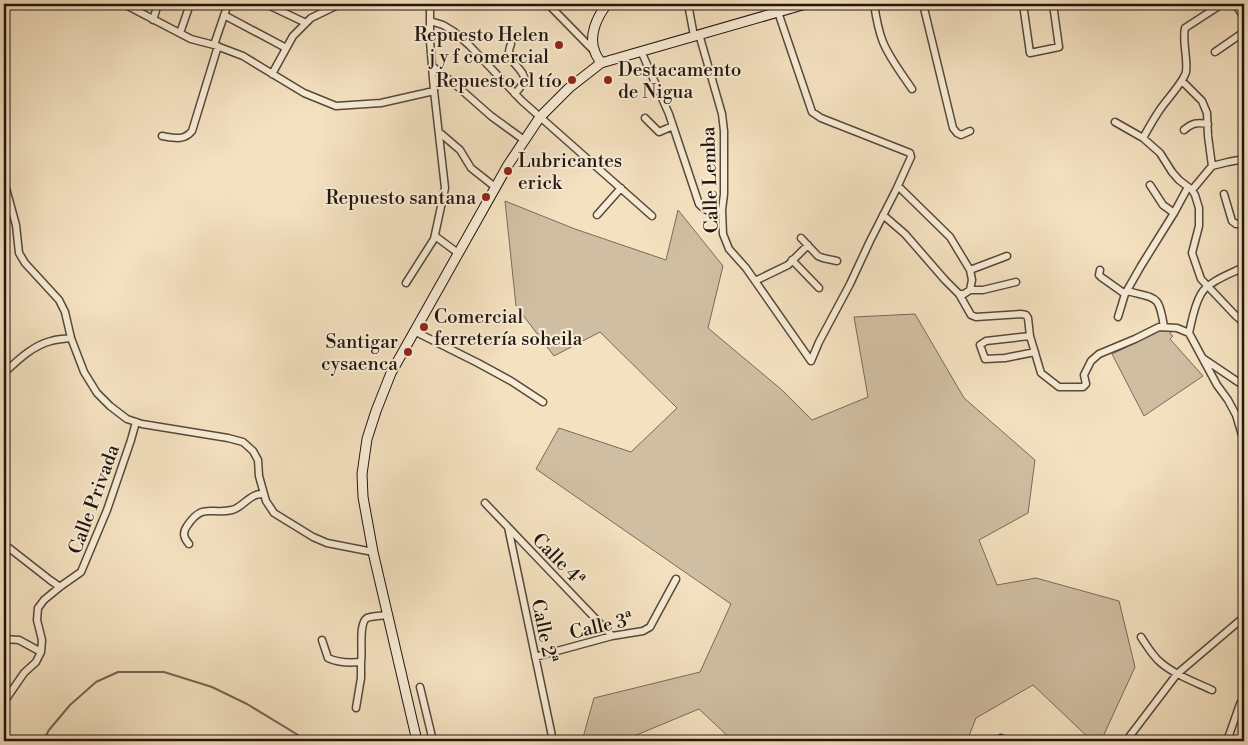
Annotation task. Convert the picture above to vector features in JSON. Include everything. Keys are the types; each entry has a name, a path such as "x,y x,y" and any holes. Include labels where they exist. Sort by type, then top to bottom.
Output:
{"street":[{"path":"125,4 191,38 243,56 304,93 336,106 381,103 434,91"},
{"path":"153,20 158,4"},
{"path":"180,33 190,4"},
{"path":"162,136 180,138 185,137 192,131 228,4"},
{"path":"266,4 306,23"},
{"path":"272,74 293,36 311,18 340,4"},
{"path":"406,283 434,239 445,188 434,91 430,4"},
{"path":"548,4 594,51 601,63"},
{"path":"594,51 592,40 594,27 606,4"},
{"name":"Calle Lemba","path":"688,4 722,114 724,131 723,234 729,249 746,268 811,360 883,215"},
{"path":"417,741 373,552 363,497 362,474 367,440 391,372 508,165 540,117 569,88 601,63 806,4"},
{"path":"874,4 876,19 883,42 912,89"},
{"path":"923,4 953,128 961,135 970,131"},
{"path":"1023,4 1030,53 1059,47 1052,4"},
{"path":"1143,138 1159,111 1182,81 1186,72 1185,28 1222,4"},
{"path":"1235,4 1244,17"},
{"path":"778,12 812,112 822,118 910,153 911,157 883,215 905,234 959,294 971,315 976,317 1026,314 1030,336 1041,372 1058,387 1083,387 1086,384 1084,375 1092,361 1099,354 1159,327 1177,328 1189,333 1217,385 1236,415 1244,442"},
{"path":"224,15 286,48"},
{"path":"430,21 443,25 458,35 515,94 652,216"},
{"path":"1215,52 1244,32"},
{"path":"511,44 509,52 512,60 525,75 525,81 515,94"},
{"path":"641,51 669,114 699,204 704,209 713,212 722,210"},
{"path":"432,66 491,116 524,140"},
{"path":"1182,81 1202,101 1207,114 1212,166"},
{"path":"645,118 659,132 673,126"},
{"path":"1115,122 1143,138 1160,152 1172,172 1195,195 1199,208 1199,226 1192,252 1200,279 1244,323"},
{"path":"1184,130 1191,124 1208,124"},
{"path":"439,132 460,150 470,168 496,187"},
{"path":"1118,317 1126,292 1190,188 1212,166 1244,159"},
{"path":"4,181 16,226 19,253 60,300 71,338 84,372 97,393 110,406 128,419 136,422 243,442 253,451 258,460 259,476 266,501 274,513 327,543 373,552"},
{"path":"1150,185 1163,205 1174,213"},
{"path":"898,186 950,237 970,270 972,280 970,290"},
{"path":"597,216 621,188"},
{"path":"1224,194 1232,221 1236,224 1244,224"},
{"path":"435,236 458,253"},
{"path":"801,238 818,256 837,261"},
{"path":"755,281 788,264 808,244"},
{"path":"970,270 1007,256"},
{"path":"792,260 819,288"},
{"path":"1189,333 1193,314 1201,293 1208,286 1242,268 1244,277"},
{"path":"1100,270 1099,274 1101,277 1126,292 1153,298 1158,301 1164,327"},
{"path":"959,294 964,294 970,290 983,290 1016,282"},
{"path":"414,332 478,363 511,381 543,402"},
{"path":"1030,336 986,341 980,344 985,360 1035,352"},
{"path":"4,373 27,353 41,344 52,340 71,338"},
{"path":"1203,358 1244,386"},
{"name":"Calle Privada","path":"41,652 42,640 37,620 38,608 44,600 82,572 106,510 136,422"},
{"path":"189,544 184,537 184,530 195,516 201,512 206,510 233,510 256,495 264,494"},
{"name":"Calle 4ª","path":"485,502 612,636"},
{"name":"Calle 2ª","path":"508,527 553,741"},
{"path":"4,544 60,587"},
{"name":"Calle 3ª","path":"535,657 612,636 643,631 650,627 676,579"},
{"path":"356,708 362,662 361,626 364,620 368,618 387,615"},
{"path":"1126,741 1177,674 1244,618"},
{"path":"1141,637 1150,652 1160,662 1177,674 1212,690"},
{"path":"4,639 19,640 41,652 36,662 24,673 4,702"},
{"path":"322,640 328,658 342,662 362,662"},
{"path":"420,687 433,741"},
{"path":"1227,741 1244,697"}],"shaded area":[{"path":"505,201 575,229 666,260 678,210 723,266 708,328 782,390 812,420 868,397 854,317 915,314 964,398 1035,460 1028,513 979,540 997,585 1036,578 1119,601 1135,667 1101,741 1092,741 1033,685 976,718 967,741 733,741 699,709 622,741 582,741 594,698 700,672 731,604 536,469 559,428 631,452 677,408 600,332 554,356 516,306"},
{"path":"1160,329 1171,332 1170,334 1173,336 1170,339 1203,376 1144,416 1112,354 1127,347 1126,345"}],"waterway":[{"path":"43,741 49,730 70,705 96,682 118,672 164,672 212,687 247,704 308,741"}],"place":[{"name":"Repuesto Helen j y f comercial","path":"559,45"},
{"name":"Repuesto el tío","path":"572,80"},
{"name":"Destacamento de Nigua","path":"608,80"},
{"name":"Lubricantes erick","path":"508,171"},
{"name":"Repuesto santana","path":"486,197"},
{"name":"Comercial ferretería soheila","path":"424,327"},
{"name":"Santigar cysaenca","path":"408,352"}]}
